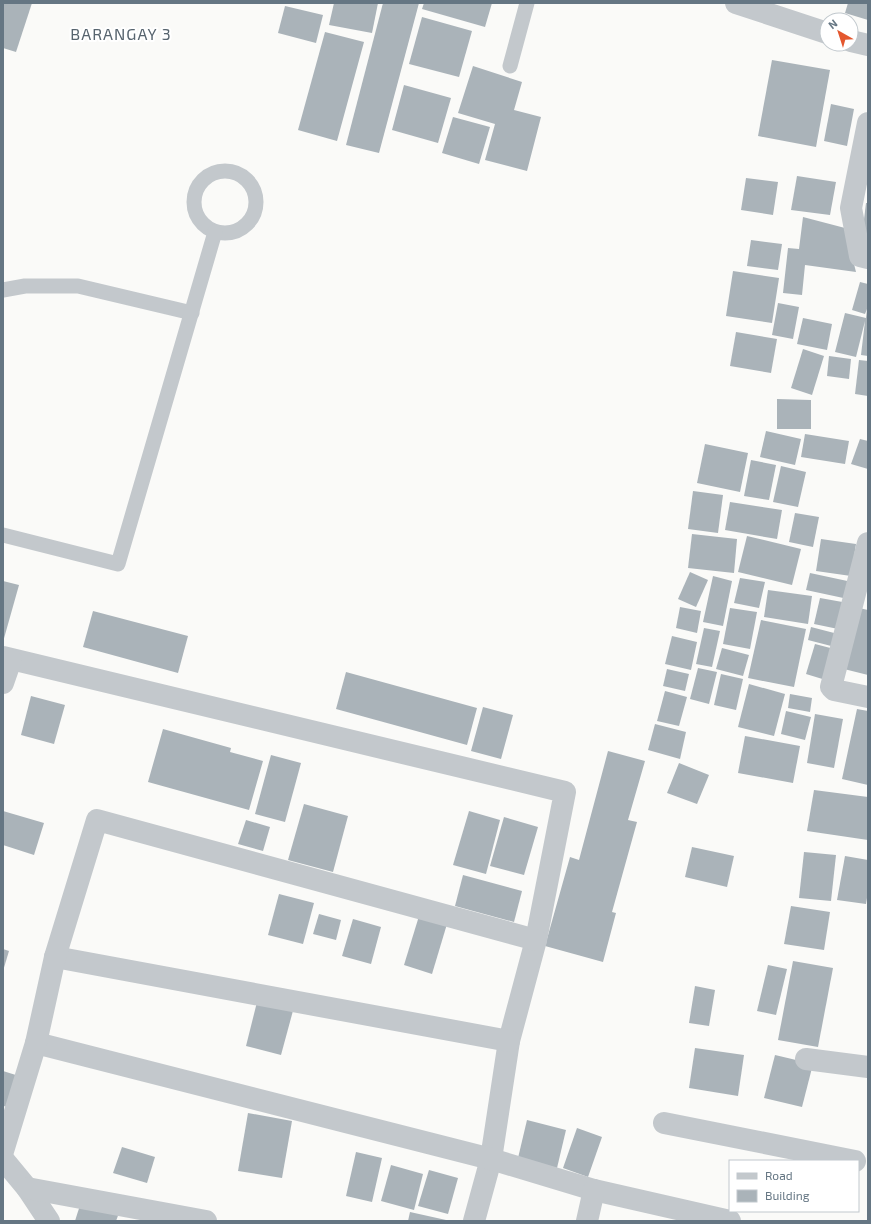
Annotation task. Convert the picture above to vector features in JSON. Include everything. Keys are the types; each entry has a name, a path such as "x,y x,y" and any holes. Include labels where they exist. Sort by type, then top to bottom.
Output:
{"street":[{"path":"736,3 819,30"},
{"path":"868,123 851,208 860,256 868,258"},
{"path":"868,543 831,688 834,690 868,697"},
{"path":"3,683 7,658 565,792 536,940 509,1041 491,1159 474,1221"},
{"path":"3,1150 36,1043 55,957 98,820 536,940"},
{"path":"55,957 509,1041"},
{"path":"36,1043 491,1159 594,1190 717,1220"},
{"path":"806,1059 868,1068"},
{"path":"664,1123 850,1160"},
{"path":"3,1159 27,1188 49,1221"},
{"path":"27,1188 206,1221"},
{"path":"587,1221 594,1190"}],"lane":[{"path":"510,66 527,3"},
{"path":"234,171 250,182 255,191 257,201 256,211 251,220 244,227 235,232 215,232 206,227 199,218 195,209 194,198 197,188 203,179 212,173 234,171"},
{"path":"3,535 118,564 215,232"},
{"path":"3,290 25,286 78,286 192,312"}],"building":[{"path":"3,3 32,3 16,52 3,48"},
{"path":"334,3 378,3 372,33 329,25"},
{"path":"383,3 419,3 379,153 346,145"},
{"path":"424,3 492,3 485,27 422,9"},
{"path":"848,3 868,3 868,20 859,17 859,12 845,12"},
{"path":"285,6 323,15 316,43 278,33"},
{"path":"422,17 472,31 459,77 409,64"},
{"path":"325,32 364,42 337,141 298,130"},
{"path":"772,60 830,70 816,147 758,136"},
{"path":"473,66 522,82 514,110 541,117 527,171 485,160 495,124 458,113"},
{"path":"404,85 451,98 438,143 392,130"},
{"path":"831,104 854,109 847,146 824,141"},
{"path":"453,117 490,127 479,164 442,153"},
{"path":"797,176 836,182 830,215 791,210"},
{"path":"746,178 778,182 773,215 741,210"},
{"path":"866,203 868,203 868,237 862,236"},
{"path":"803,217 845,228 856,272 805,265 802,295 783,293 788,248 799,249"},
{"path":"751,240 782,244 778,270 747,266"},
{"path":"733,271 779,278 772,323 726,316"},
{"path":"860,282 868,284 868,356 861,355 865,321 856,357 835,352 845,313 866,318 867,309 865,314 852,310"},
{"path":"778,303 799,307 793,339 772,335"},
{"path":"803,318 832,324 827,350 797,344"},
{"path":"736,332 777,339 771,373 730,366"},
{"path":"803,349 824,356 812,395 791,388"},
{"path":"829,356 851,359 849,379 827,376"},
{"path":"859,360 868,361 868,396 855,394"},
{"path":"777,399 811,400 811,429 777,429"},
{"path":"766,431 801,439 795,465 760,457"},
{"path":"805,434 849,441 845,464 801,457"},
{"path":"860,439 868,441 868,469 851,464"},
{"path":"705,444 748,453 740,492 697,483"},
{"path":"751,460 776,465 769,500 744,496"},
{"path":"781,466 806,472 798,507 773,502"},
{"path":"693,491 723,495 718,533 688,529"},
{"path":"730,502 782,510 777,539 725,530"},
{"path":"795,513 819,517 813,547 789,542"},
{"path":"692,534 737,539 734,573 688,568"},
{"path":"747,536 801,549 792,585 738,572"},
{"path":"821,539 856,544 851,576 816,571"},
{"path":"690,572 708,580 696,607 678,599"},
{"path":"810,573 852,582 848,599 806,590"},
{"path":"713,576 732,581 723,626 703,622"},
{"path":"740,578 765,582 759,608 734,603"},
{"path":"3,581 19,585 3,642"},
{"path":"768,590 812,596 808,624 764,617"},
{"path":"820,598 848,603 843,630 814,624"},
{"path":"680,607 701,611 697,633 676,628"},
{"path":"730,608 757,612 750,649 723,644"},
{"path":"859,608 868,610 868,675 844,669"},
{"path":"93,611 188,636 178,673 83,647"},
{"path":"761,620 806,629 794,687 748,678"},
{"path":"811,627 838,634 835,647 808,640"},
{"path":"704,628 720,631 712,667 696,664"},
{"path":"672,636 697,642 691,670 665,664"},
{"path":"815,644 838,650 829,681 806,674"},
{"path":"722,648 749,655 743,676 716,669"},
{"path":"698,668 717,672 709,704 690,699"},
{"path":"667,669 689,674 685,691 663,686"},
{"path":"346,672 477,708 467,745 336,709"},
{"path":"721,674 743,679 736,710 714,705"},
{"path":"749,684 785,694 774,736 738,727"},
{"path":"665,691 687,697 679,726 657,721"},
{"path":"790,694 812,698 810,712 788,708"},
{"path":"31,696 65,705 54,744 21,735"},
{"path":"483,707 513,715 501,759 471,751"},
{"path":"857,709 868,711 868,785 842,779"},
{"path":"786,711 811,717 805,740 781,734"},
{"path":"815,714 843,719 834,768 807,763"},
{"path":"655,724 686,732 680,759 648,750"},
{"path":"163,729 231,748 230,752 263,761 249,810 148,782"},
{"path":"745,736 800,746 793,783 738,773"},
{"path":"608,751 645,761 628,820 637,822 612,912 616,913 603,962 545,946 570,857 579,860"},
{"path":"271,755 301,763 285,822 255,814"},
{"path":"679,763 709,775 697,804 667,793"},
{"path":"814,790 868,797 868,840 807,831"},
{"path":"304,804 348,816 333,872 288,860"},
{"path":"3,811 44,823 34,855 3,845"},
{"path":"469,811 500,820 486,874 453,865"},
{"path":"504,817 538,827 524,875 490,866"},
{"path":"246,820 270,827 263,851 238,844"},
{"path":"692,847 734,856 727,887 685,877"},
{"path":"804,852 836,855 831,901 799,898"},
{"path":"845,856 868,860 868,892 866,904 837,900"},
{"path":"463,875 522,891 514,922 455,906"},
{"path":"279,894 314,903 303,944 268,935"},
{"path":"791,906 830,912 824,950 784,944"},
{"path":"319,914 341,920 336,940 313,934"},
{"path":"419,916 447,924 432,974 404,965"},
{"path":"353,919 381,927 371,964 342,956"},
{"path":"3,949 9,951 3,971"},
{"path":"793,961 833,968 818,1047 778,1040"},
{"path":"768,965 787,969 776,1015 757,1011"},
{"path":"695,986 715,990 709,1026 689,1023"},
{"path":"258,998 294,1007 281,1055 246,1046"},
{"path":"695,1048 744,1055 738,1096 689,1088"},
{"path":"775,1055 813,1064 802,1107 764,1098"},
{"path":"3,1071 19,1076 9,1107 3,1106"},
{"path":"248,1113 292,1121 282,1178 238,1171"},
{"path":"527,1120 566,1130 557,1168 518,1158"},
{"path":"577,1128 602,1137 588,1177 563,1168"},
{"path":"122,1147 155,1157 147,1183 113,1173"},
{"path":"356,1152 382,1158 372,1202 346,1196"},
{"path":"391,1165 423,1174 414,1210 381,1201"},
{"path":"429,1170 458,1178 448,1214 418,1206"},
{"path":"81,1202 119,1213 116,1221 75,1221"},
{"path":"410,1212 446,1220 446,1221 408,1221"}],"district":[{"name":"BARANGAY 3","path":"121,33"}]}
